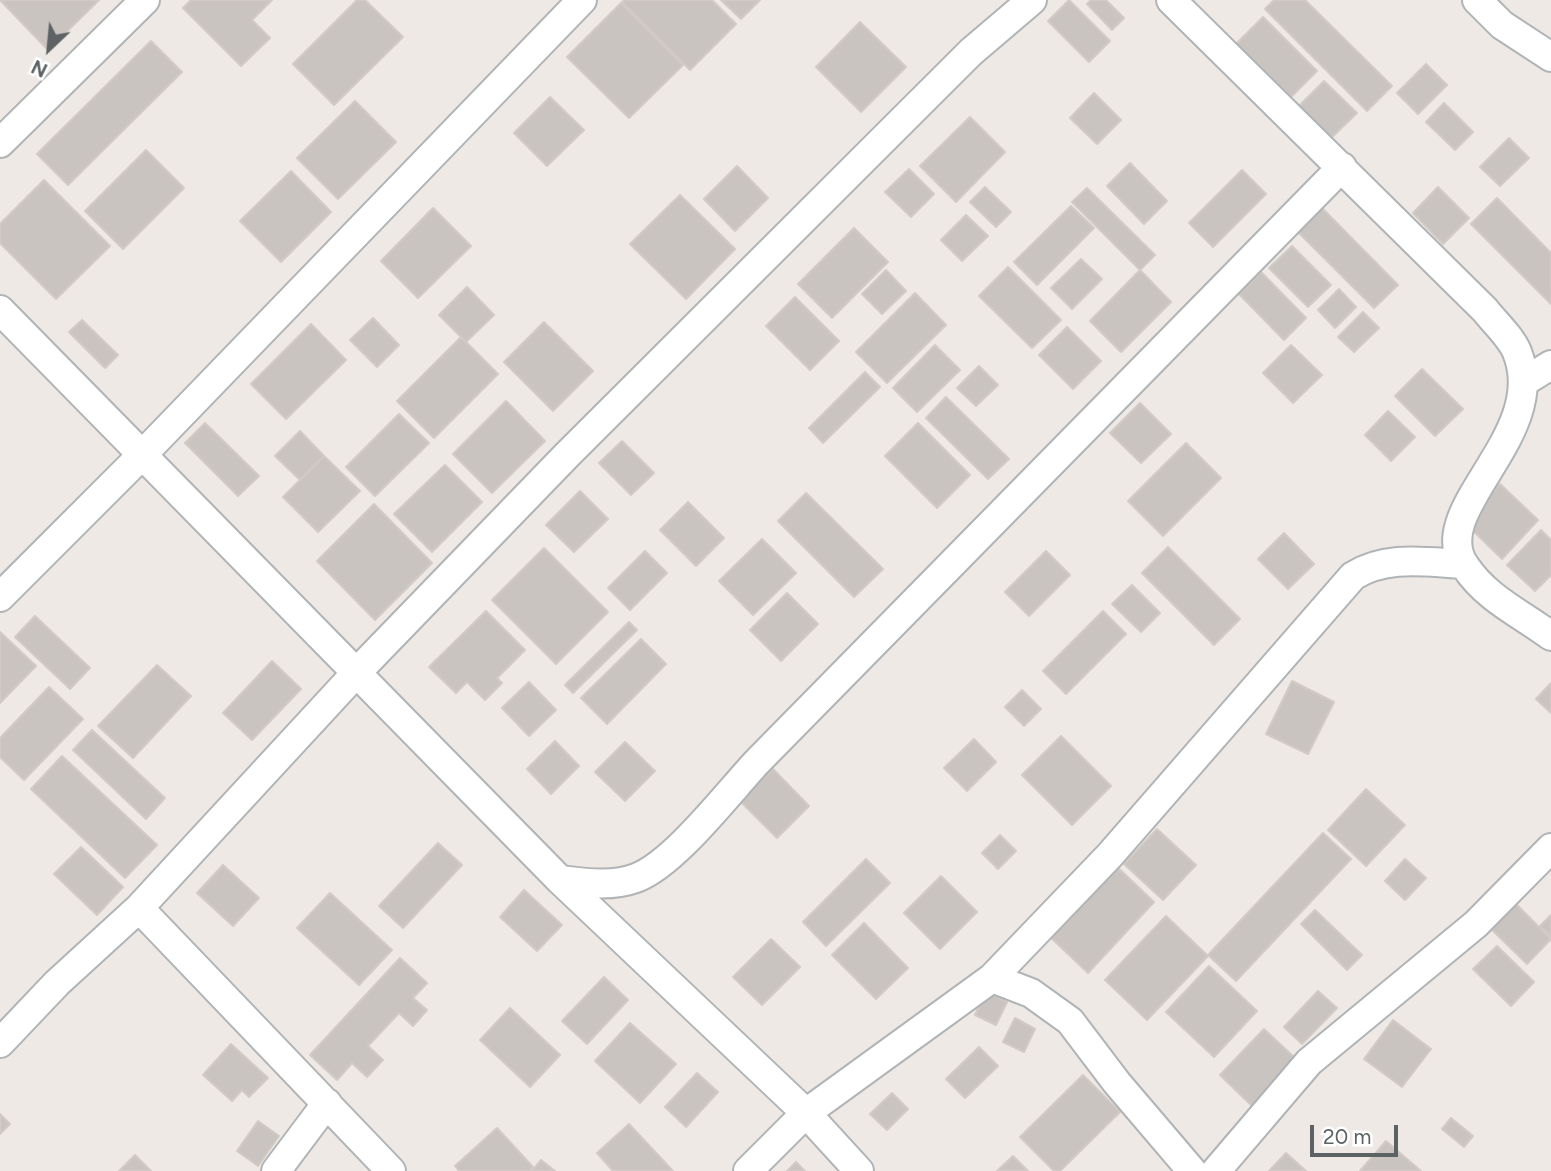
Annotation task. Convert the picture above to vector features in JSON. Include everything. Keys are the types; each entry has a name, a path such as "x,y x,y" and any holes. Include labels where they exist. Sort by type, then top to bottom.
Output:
{"street":[{"path":"0,597 143,454 582,0"},
{"path":"0,1043 57,984 139,908 358,671 567,455 971,52 1032,0"},
{"path":"1171,0 1485,310 1517,351 1525,381 1522,405 1508,440 1458,523 1454,540 1463,564 1484,590 1551,636"},
{"path":"1477,0 1502,25 1551,57"},
{"path":"0,143 139,2"},
{"path":"561,880 602,884 637,878 670,855 757,762 1342,167"},
{"path":"0,310 561,880 806,1113 859,1171"},
{"path":"1525,381 1551,365"},
{"path":"748,1171 806,1113 992,978 1110,855 1353,576 1366,567 1391,561 1463,564"},
{"path":"1216,1171 1308,1062 1476,923 1551,848"},
{"path":"139,908 391,1171"},
{"path":"992,978 1031,993 1070,1021 1117,1083 1192,1171"},
{"path":"276,1171 327,1103"}],"building":[{"path":"0,0 99,0 48,50"},
{"path":"191,0 272,0 252,20 270,38 241,66 183,8"},
{"path":"357,0 365,0 403,37 334,105 293,64"},
{"path":"712,0 736,24 690,70 622,2"},
{"path":"721,0 760,0 741,19"},
{"path":"1069,0 1110,41 1089,62 1048,21"},
{"path":"1091,0 1106,0 1124,18 1112,30 1087,4"},
{"path":"1274,0 1305,0 1392,86 1367,111 1265,9"},
{"path":"621,3 683,65 629,118 567,57"},
{"path":"1263,17 1317,71 1287,101 1233,47"},
{"path":"860,22 906,67 861,112 816,67"},
{"path":"151,41 182,72 68,185 37,154"},
{"path":"1426,64 1447,85 1418,114 1397,93"},
{"path":"1324,81 1357,113 1327,142 1295,110"},
{"path":"1094,93 1121,120 1097,144 1070,118"},
{"path":"550,97 584,130 547,166 514,133"},
{"path":"355,101 396,142 338,199 297,158"},
{"path":"1444,103 1473,132 1455,150 1426,122"},
{"path":"970,117 1005,152 956,202 920,166"},
{"path":"1509,138 1529,158 1500,186 1480,167"},
{"path":"146,150 184,188 123,249 85,211"},
{"path":"1130,163 1167,201 1144,224 1107,186"},
{"path":"737,166 768,198 735,231 704,199"},
{"path":"909,169 934,194 911,217 885,192"},
{"path":"1242,170 1266,194 1213,247 1189,223"},
{"path":"291,171 331,212 281,262 240,221"},
{"path":"44,180 110,246 56,299 0,243 0,224"},
{"path":"985,187 1011,212 996,227 970,202"},
{"path":"1438,187 1469,218 1443,244 1413,213"},
{"path":"1087,188 1155,255 1140,270 1072,202"},
{"path":"680,195 735,249 686,299 630,244"},
{"path":"1497,198 1551,253 1551,304 1471,224"},
{"path":"1071,206 1094,228 1037,285 1014,262"},
{"path":"433,208 471,246 418,298 381,261"},
{"path":"1322,208 1398,285 1374,308 1298,232"},
{"path":"966,215 988,236 962,261 941,240"},
{"path":"854,228 888,262 832,318 798,284"},
{"path":"1292,246 1331,285 1308,307 1269,268"},
{"path":"1081,259 1102,279 1072,309 1051,288"},
{"path":"1008,267 1061,320 1032,348 979,296"},
{"path":"886,270 906,291 882,314 862,294"},
{"path":"1140,270 1171,302 1121,352 1090,321"},
{"path":"1261,272 1306,318 1284,340 1239,294"},
{"path":"467,287 494,315 466,342 439,315"},
{"path":"1339,289 1356,307 1335,328 1318,310"},
{"path":"915,293 946,325 887,383 856,352"},
{"path":"795,297 839,341 810,370 766,326"},
{"path":"1363,312 1379,328 1354,352 1338,337"},
{"path":"373,318 399,345 377,367 350,340"},
{"path":"82,320 118,355 105,368 69,332"},
{"path":"544,322 593,371 553,411 504,362"},
{"path":"311,324 346,360 286,419 251,384"},
{"path":"1067,327 1101,361 1073,389 1039,355"},
{"path":"461,337 498,374 434,438 397,401"},
{"path":"935,345 960,370 917,412 893,388"},
{"path":"1291,345 1322,375 1293,403 1263,373"},
{"path":"979,366 998,385 976,406 957,388"},
{"path":"1422,369 1463,409 1435,436 1395,396"},
{"path":"865,372 880,387 823,443 809,428"},
{"path":"946,397 1009,459 988,479 926,418"},
{"path":"506,401 545,441 492,493 453,454"},
{"path":"1140,403 1171,434 1141,463 1110,433"},
{"path":"1388,411 1415,437 1391,461 1365,435"},
{"path":"399,414 429,443 375,496 346,467"},
{"path":"205,423 259,476 238,496 185,443"},
{"path":"918,423 970,475 937,508 885,456"},
{"path":"300,431 324,456 300,480 275,456"},
{"path":"622,441 654,473 631,495 599,463"},
{"path":"1186,443 1221,478 1163,536 1128,501"},
{"path":"324,456 360,491 318,532 283,497"},
{"path":"445,465 482,502 432,552 394,514"},
{"path":"1500,484 1538,520 1502,559 1464,522"},
{"path":"580,491 608,519 574,552 546,525"},
{"path":"806,493 883,569 854,597 778,521"},
{"path":"688,502 724,538 696,566 660,530"},
{"path":"374,504 432,563 375,620 317,561"},
{"path":"1541,530 1551,540 1551,575 1535,591 1507,565"},
{"path":"1284,533 1314,564 1288,589 1258,559"},
{"path":"762,539 796,573 753,615 719,581"},
{"path":"1168,547 1240,619 1214,645 1142,573"},
{"path":"544,548 608,612 556,664 492,600"},
{"path":"645,551 667,573 630,610 608,588"},
{"path":"1046,551 1070,575 1029,616 1005,592"},
{"path":"1132,585 1160,613 1141,632 1112,604"},
{"path":"787,593 818,624 781,661 750,630"},
{"path":"486,611 525,650 497,678 502,683 485,700 467,682 456,693 429,667"},
{"path":"1103,611 1126,634 1066,694 1043,671"},
{"path":"35,616 90,668 70,689 15,637"},
{"path":"629,622 637,630 573,693 565,685"},
{"path":"0,632 36,666 0,703"},
{"path":"641,639 666,664 607,724 581,698"},
{"path":"272,661 301,689 252,740 223,713"},
{"path":"157,665 191,696 133,758 98,726"},
{"path":"1292,681 1334,702 1308,754 1266,734"},
{"path":"529,682 556,710 529,736 502,708"},
{"path":"1551,683 1551,713 1536,699"},
{"path":"49,687 83,719 24,780 0,757 0,738"},
{"path":"1022,690 1041,709 1024,726 1005,707"},
{"path":"92,730 165,798 146,819 73,750"},
{"path":"1061,736 1111,786 1072,825 1022,775"},
{"path":"974,739 996,762 967,791 944,768"},
{"path":"555,741 579,766 551,794 527,769"},
{"path":"625,742 655,771 625,801 595,772"},
{"path":"62,756 157,845 125,878 31,789"},
{"path":"773,769 809,806 777,838 740,801"},
{"path":"1366,789 1405,825 1366,866 1328,830"},
{"path":"1157,829 1196,865 1163,900 1124,864"},
{"path":"1323,833 1351,859 1236,981 1208,955"},
{"path":"1000,835 1016,851 998,869 982,853"},
{"path":"438,843 462,865 403,928 379,906"},
{"path":"81,847 123,887 97,915 54,874"},
{"path":"866,859 890,883 826,946 803,922"},
{"path":"1405,859 1426,878 1405,900 1385,881"},
{"path":"1112,862 1154,902 1088,973 1046,933"},
{"path":"223,865 259,898 233,926 197,893"},
{"path":"941,876 977,912 940,949 904,913"},
{"path":"524,890 562,925 537,951 500,917"},
{"path":"330,893 392,950 359,985 297,928"},
{"path":"1512,900 1551,939 1527,964 1488,926"},
{"path":"1315,910 1362,955 1347,970 1301,924"},
{"path":"1551,915 1551,937 1540,926"},
{"path":"1166,916 1208,956 1147,1020 1105,980"},
{"path":"864,923 908,968 876,999 832,955"},
{"path":"771,939 800,967 762,1005 733,977"},
{"path":"1497,946 1534,982 1511,1006 1473,969"},
{"path":"400,958 427,983 413,998 427,1010 413,1026 399,1013 368,1046 383,1060 367,1077 352,1063 337,1080 310,1055"},
{"path":"1209,966 1257,1011 1214,1057 1166,1012"},
{"path":"604,977 628,1000 587,1044 562,1021"},
{"path":"986,991 1007,1002 996,1025 975,1015"},
{"path":"1318,991 1337,1008 1302,1044 1284,1027"},
{"path":"510,1008 560,1055 530,1087 480,1040"},
{"path":"1015,1018 1035,1029 1024,1052 1003,1042"},
{"path":"1393,1020 1431,1049 1402,1087 1364,1059"},
{"path":"630,1023 676,1064 640,1103 595,1061"},
{"path":"1264,1029 1296,1059 1252,1106 1220,1075"},
{"path":"231,1044 268,1078 249,1097 242,1090 232,1101 203,1075"},
{"path":"979,1047 998,1066 965,1098 946,1079"},
{"path":"697,1073 718,1092 686,1127 665,1107"},
{"path":"1083,1075 1120,1112 1060,1171 1054,1171 1020,1137"},
{"path":"892,1093 908,1109 887,1130 870,1114"},
{"path":"0,1114 10,1124 0,1134"},
{"path":"1451,1118 1473,1136 1464,1147 1442,1129"},
{"path":"258,1121 279,1136 258,1166 237,1151"},
{"path":"629,1124 673,1171 613,1171 597,1153"},
{"path":"497,1128 533,1167 529,1171 459,1171 455,1166"},
{"path":"1386,1141 1421,1171 1360,1171"},
{"path":"1286,1153 1306,1171 1269,1171"},
{"path":"135,1155 151,1171 119,1171"},
{"path":"1013,1156 1028,1171 997,1171"},
{"path":"541,1160 555,1171 532,1171"},
{"path":"796,1162 805,1171 787,1171"}]}
